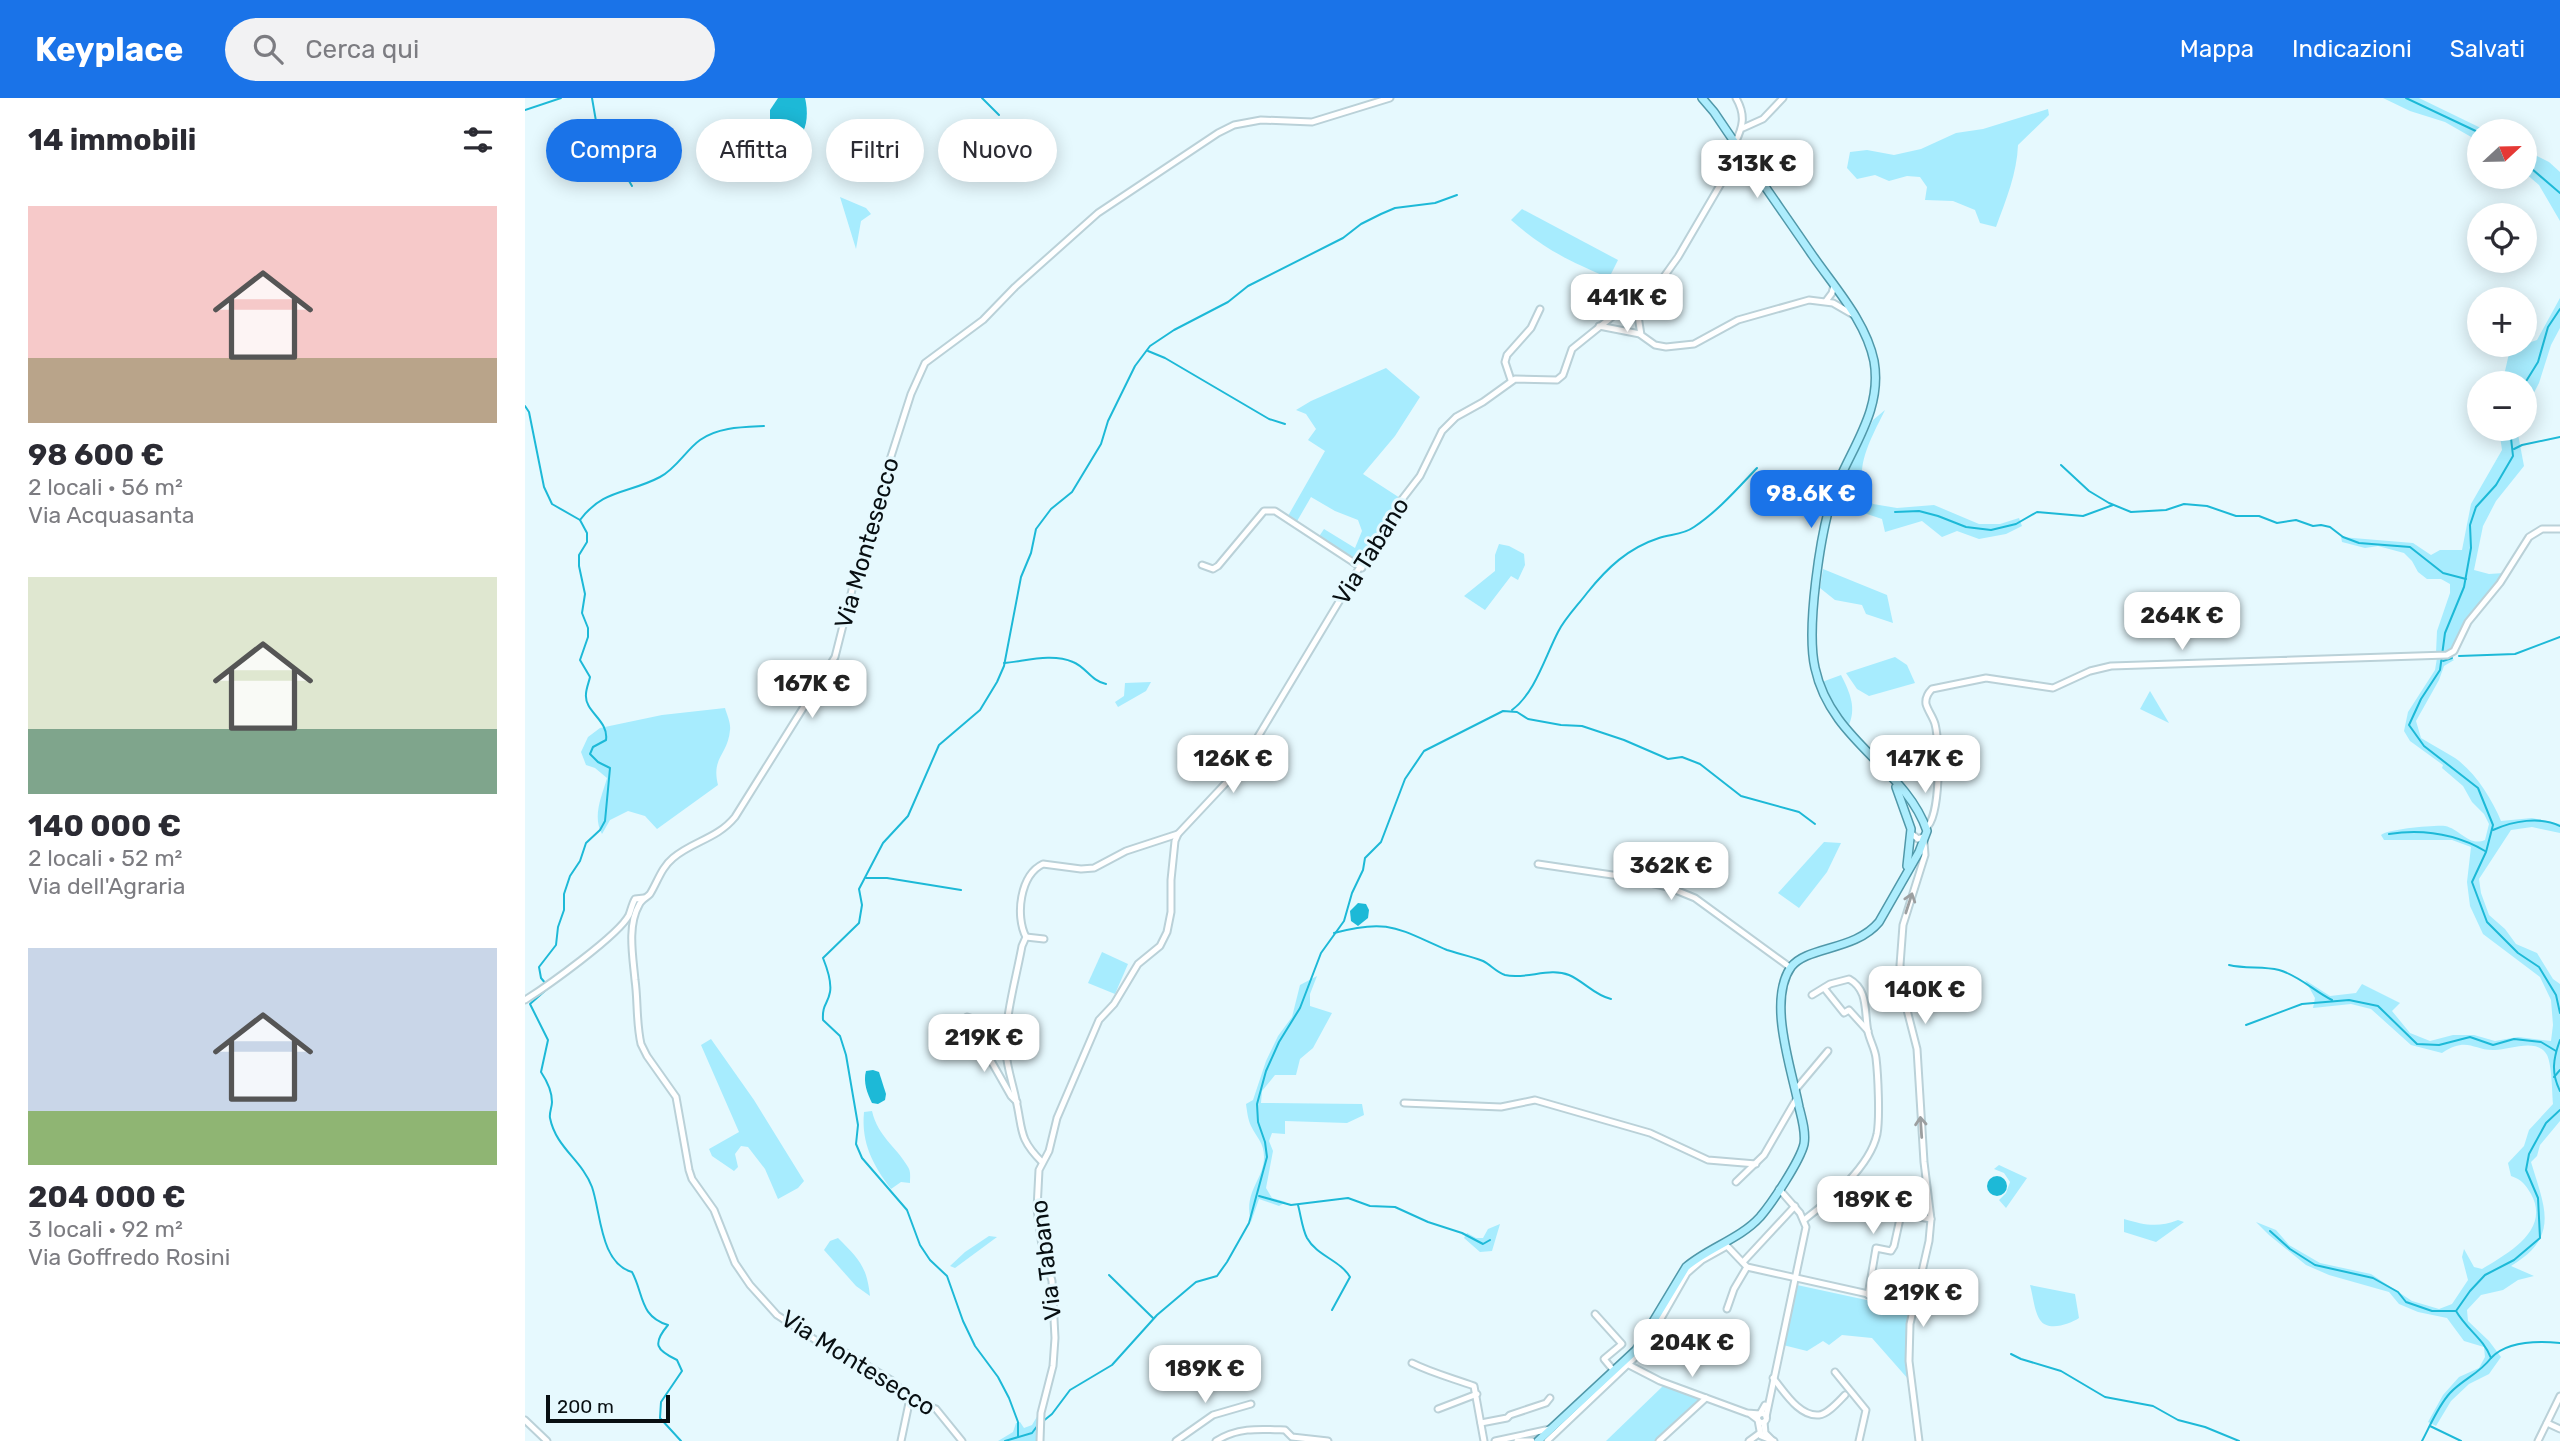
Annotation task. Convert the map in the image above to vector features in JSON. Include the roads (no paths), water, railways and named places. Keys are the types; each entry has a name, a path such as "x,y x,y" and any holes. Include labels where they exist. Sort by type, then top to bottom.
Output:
{"main road":[{"path":"1535,1441 1614,1371 1643,1339 1686,1267 1751,1226 1769,1206 1797,1160 1804,1143 1781,1019 1785,981 1791,968 1807,956 1844,945 1871,932 1919,852 1925,833 1916,805 1847,732 1830,708 1818,678 1811,643 1822,544 1833,494 1870,415 1875,398 1876,379 1869,342 1853,314 1702,98"},
{"path":"1894,782 1912,832 1906,873"}],"street":[{"name":"Via Montesecco","path":"962,1441 940,1412 912,1400 891,1380 787,1324 750,1285 735,1263 713,1210 689,1170 676,1097 641,1044 632,954 636,913 640,902 670,860 727,827 735,817 835,657 853,586 879,518 891,457 911,394 925,363 983,320 1098,213 1218,132 1249,122 1312,122 1390,98"},
{"path":"1735,143 1743,128 1742,108 1736,98"},
{"path":"1743,128 1763,119 1783,98"},
{"path":"1641,334 1638,316 1678,257 1741,151"},
{"path":"1541,309 1531,328 1507,355 1505,362 1511,380 1557,380 1563,375 1572,349 1654,284 1658,284"},
{"path":"1830,301 1833,285"},
{"path":"1599,326 1641,334 1655,345 1666,347 1694,344 1738,320 1793,303 1842,298"},
{"path":"1830,301 1853,314"},
{"name":"Via Tabano","path":"1040,1441 1040,1419 1053,1366 1055,1338 1052,1281 1042,1246 1037,1209 1042,1162 1049,1151 1062,1107 1099,1020 1114,1004 1138,964 1160,946 1167,932 1171,912 1175,841 1178,834 1238,770 1361,568 1388,531 1401,502 1420,476 1442,430 1456,417 1483,402 1511,380"},
{"path":"1202,565 1213,569 1218,566 1268,510 1275,511 1361,568"},
{"path":"1919,1441 1909,1361 1910,1324 1929,1241 1931,1219 1924,1161 1917,1049 1906,1006 1900,965 1903,925 1924,862 1925,833 1919,823 1912,832 1918,839 1925,833 1932,824 1934,815 1938,769 1935,725 1926,700 1927,694 1935,688 1986,678 2053,688 2089,671 2111,666 2448,655 2453,651 2474,612 2500,583 2529,537 2542,529 2560,529"},
{"name":"Via Tabano","path":"1042,1162 1021,1133 1006,1055 1005,1037 1015,1004 1022,946 1026,937 1020,926 1020,911 1026,883 1039,866 1094,868 1126,851 1178,834"},
{"path":"1538,864 1619,876 1668,887 1695,898 1791,968"},
{"path":"525,1000 613,933 629,915 635,899 645,898"},
{"path":"1026,937 1044,939"},
{"path":"1804,1220 1845,1187 1873,1147 1877,1133 1876,1058 1868,1031 1864,998 1857,984 1849,979 1840,980 1812,995"},
{"path":"1823,988 1844,1013 1849,1010 1868,1031"},
{"path":"967,1017 973,1019 990,1059 1011,1097 1017,1102"},
{"path":"1795,1089 1828,1051"},
{"path":"1736,1182 1756,1164 1772,1144 1797,1098"},
{"path":"1403,1103 1501,1107 1535,1100 1650,1133 1708,1160 1756,1164"},
{"path":"1868,1294 1876,1248 1891,1251 1901,1214 1899,1184"},
{"path":"1758,1429 1769,1396 1804,1238 1804,1220 1779,1189"},
{"path":"1727,1309 1745,1265 1795,1206"},
{"path":"1901,1214 1931,1219"},
{"path":"1547,1441 1629,1365 1649,1341 1687,1273 1727,1246 1745,1265 1794,1279 1913,1304"},
{"path":"1595,1314 1622,1344 1604,1359 1614,1371"},
{"path":"1412,1363 1434,1374 1443,1374 1474,1387 1484,1441"},
{"path":"1629,1365 1660,1381 1747,1413 1758,1429 1773,1441"},
{"path":"1835,1372 1866,1410 1859,1441"},
{"path":"1773,1378 1803,1411 1818,1415 1829,1410 1845,1395"},
{"path":"1438,1409 1477,1394"},
{"path":"2538,1441 2560,1396"},
{"path":"1481,1423 1507,1418 1546,1403 1550,1398"},
{"path":"1659,1441 1706,1398"},
{"path":"901,1441 909,1403 912,1400"},
{"path":"1176,1441 1213,1415 1251,1404"},
{"path":"525,1420 547,1441"},
{"path":"2547,1423 2560,1429"},
{"path":"1216,1441 1227,1433 1245,1429 1285,1430 1292,1437 1328,1441"},
{"path":"1495,1441 1551,1429"},
{"path":"1758,1429 1773,1441"},
{"path":"1227,1433 1228,1441"},
{"path":"1520,1441 1535,1441 1534,1436 1529,1434"}],"waterway":[{"path":"525,110 561,98"},
{"path":"592,98 597,127 632,186"},
{"path":"982,98 999,115"},
{"path":"2406,98 2467,127"},
{"path":"2537,173 2560,193"},
{"path":"1018,1437 1018,1422 1009,1398 998,1377 975,1346 947,1276 930,1260 920,1245 907,1210 862,1158 856,1144 858,1125 846,1055 840,1036 823,1020 830,988 823,958 859,923 862,905 859,889 883,843 908,816 939,745 980,710 997,682 1004,666 1021,577 1031,553 1036,529 1051,509 1072,492 1101,444 1108,421 1135,366 1150,346 1174,330 1228,302 1248,286 1343,238 1361,224 1381,214 1395,208 1435,203 1457,195"},
{"path":"2532,371 2538,362 2548,327 2560,309"},
{"path":"1148,351 1165,358 1269,419 1285,424"},
{"path":"525,406 529,412 544,487 552,504 580,520 587,533 587,542 579,555 585,594 582,613 588,628 588,637 580,660 590,677 586,700 606,733 606,740 593,747 590,754 610,768 605,821 586,843 580,861 570,876 564,894 564,910 556,945 539,967 541,978 546,984"},
{"path":"580,520 607,497 666,474 695,444 707,436 731,428 764,426"},
{"path":"2514,449 2560,437"},
{"path":"2511,441 2513,456 2496,485 2476,507 2470,525 2471,548 2464,587 2445,633 2440,670 2421,699 2409,725 2424,746 2478,788 2493,825 2486,852 2472,882 2487,922 2518,953 2539,967 2556,995 2560,1013"},
{"path":"2061,465 2089,491 2131,512 2166,510 2184,504 2207,506 2236,516 2259,516 2277,523 2296,520 2313,526 2330,527 2343,537 2359,543 2410,547 2443,573 2466,579"},
{"path":"1512,710 1527,694 1539,674 1564,622 1610,567 1637,547 1686,532 1703,521 1757,468"},
{"path":"1895,512 1919,511 1966,527 1991,530 2016,524 2037,512 2083,516 2113,505"},
{"path":"2459,656 2515,654 2560,637"},
{"path":"1004,663 1048,658 1065,659 1078,664 1096,680 1106,684"},
{"path":"2443,661 2452,658"},
{"path":"1042,1422 1052,1414 1070,1390 1112,1365 1157,1315 1196,1282 1217,1276 1227,1262 1249,1223 1267,1157 1258,1122 1257,1104 1266,1071 1279,1042 1300,1008 1321,953 1344,921 1365,858 1381,842 1405,779 1424,751 1503,711 1517,712 1528,719 1582,726 1668,759 1682,757 1700,764 1741,796 1799,812 1815,824"},
{"path":"2493,830 2526,821 2544,821 2560,826"},
{"path":"2389,834 2414,832 2450,836 2485,851"},
{"path":"866,878 887,878 961,890"},
{"path":"1334,933 1368,926 1393,928 1483,961 1505,975 1561,973 1611,999"},
{"path":"2229,965 2286,972 2332,1000"},
{"path":"547,989 530,1004 548,1040 541,1072 551,1094 550,1118 563,1146 588,1178 603,1236 614,1259 621,1267 632,1272 647,1310 668,1325 660,1337 659,1346 664,1353 677,1360 682,1371 661,1402 660,1418 681,1441"},
{"path":"2246,1025 2302,1004 2349,1000 2378,1006 2417,1044 2439,1045 2470,1037 2493,1045 2514,1039 2541,1042 2556,1051"},
{"path":"2560,1040 2554,1066 2560,1091"},
{"path":"2554,1077 2560,1070"},
{"path":"2422,1441 2446,1398 2491,1358 2484,1345 2456,1311 2485,1275 2514,1260 2540,1238 2538,1198 2526,1170 2529,1154 2546,1123 2560,1110"},
{"path":"1259,1196 1291,1205 1348,1198 1370,1206 1395,1207 1483,1244 1490,1240"},
{"path":"1298,1205 1304,1230 1311,1244 1350,1277 1332,1310"},
{"path":"2270,1231 2290,1249 2315,1265 2373,1278 2398,1292 2406,1302 2432,1311 2456,1311"},
{"path":"1109,1275 1153,1318"},
{"path":"2491,1358 2514,1345 2533,1342 2560,1343"},
{"path":"2011,1354 2061,1371 2105,1397 2153,1406 2178,1420 2205,1427 2239,1441"},
{"path":"1005,1441 1032,1433 1038,1425"},
{"path":"2430,1426 2461,1441"}]}
